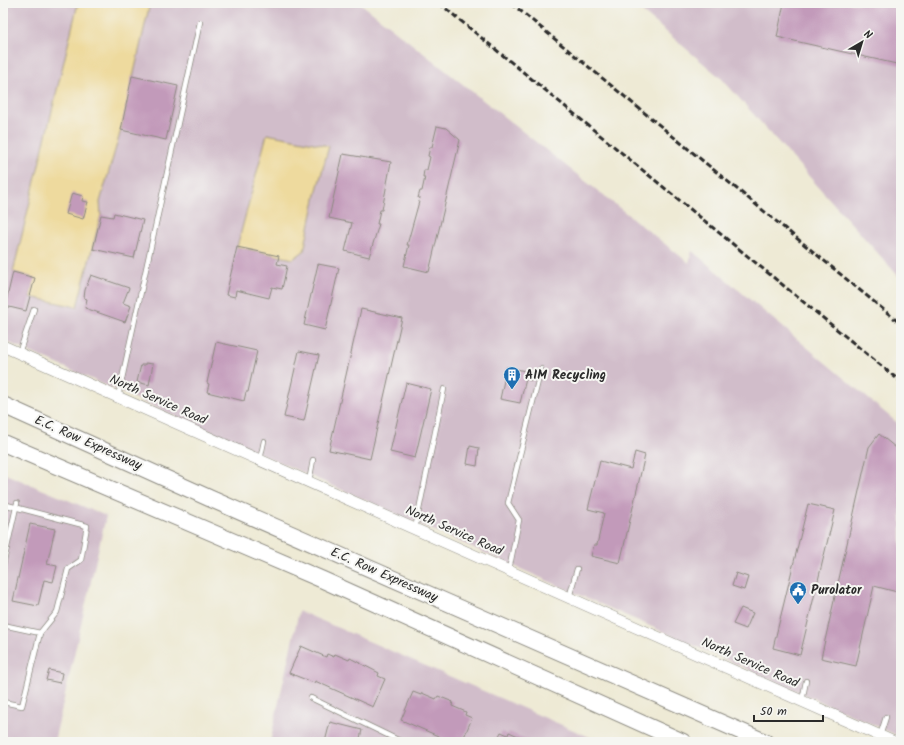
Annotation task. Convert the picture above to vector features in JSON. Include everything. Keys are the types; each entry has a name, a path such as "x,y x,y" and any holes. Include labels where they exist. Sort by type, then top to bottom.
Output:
{"highway":[{"name":"E.C. Row Expressway","path":"3,405 209,498 765,742"},
{"path":"3,443 323,580 683,742"}],"street":[{"name":"North Service Road","path":"3,346 894,742"}],"lane":[{"path":"118,397 200,22"},
{"path":"19,353 34,309"},
{"path":"509,571 519,520 508,503 541,369"},
{"path":"415,529 444,389"},
{"path":"260,460 264,441"},
{"path":"308,482 314,460"},
{"path":"3,504 17,506 87,526 81,560 68,569 57,612 40,634 22,706 3,702"},
{"path":"3,566 17,506"},
{"path":"569,598 577,569"},
{"path":"3,625 40,634"},
{"path":"802,701 806,681"},
{"path":"311,698 402,742"},
{"path":"880,736 886,717"}],"shaded area":[{"path":"3,3 360,3 689,263 692,251 901,426 901,737 3,340"},
{"path":"632,3 901,3 901,279 722,79"},
{"path":"3,473 106,516 54,742 3,742"},
{"path":"299,611 601,742 270,742"}],"sand":[{"path":"78,3 150,3 121,130 100,202 101,215 77,307 30,297 34,278 13,272"},
{"path":"267,134 329,146 317,190 304,251 293,259 237,247"}],"building":[{"path":"784,3 901,3 901,65 777,37"},
{"path":"132,76 178,86 166,140 121,130"},
{"path":"437,126 446,128 460,140 429,272 404,266 409,245 407,245 420,198 418,198 420,191 422,191 425,177 423,177 424,170 427,170 430,157 428,156 430,147 432,147"},
{"path":"343,154 391,162 382,210 380,210 377,224 379,224 369,257 345,251 352,223 329,218"},
{"path":"72,193 83,196 82,201 88,202 83,219 66,214"},
{"path":"114,213 143,220 134,258 93,249 101,215 113,217"},
{"path":"237,247 279,256 277,264 287,266 282,289 272,287 269,298 236,290 235,297 226,295"},
{"path":"318,264 339,268 325,330 304,325"},
{"path":"13,272 35,278 26,311 5,306"},
{"path":"91,275 129,288 123,303 131,306 125,322 85,308 87,299 84,298 85,290"},
{"path":"361,309 402,318 370,459 329,450"},
{"path":"216,342 257,351 248,392 246,392 244,401 207,392 209,384 207,383"},
{"path":"299,351 319,355 304,421 284,417"},
{"path":"145,363 153,364 149,385 137,382 141,365 145,365"},
{"name":"AIM Recycling","path":"507,367 534,373 532,381 526,379 520,403 500,399"},
{"path":"406,383 431,389 415,458 390,452"},
{"path":"879,434 901,452 901,593 874,586 856,666 821,658 869,447"},
{"path":"470,446 479,448 477,466 467,464"},
{"path":"635,452 645,455 620,563 591,556 594,545 597,545 604,513 588,509 600,461 631,469"},
{"path":"808,504 835,510 800,655 773,648"},
{"path":"30,524 55,529 47,564 57,566 53,582 44,580 38,606 13,601"},
{"path":"736,573 748,577 744,590 732,586"},
{"path":"741,608 753,613 746,629 733,624"},
{"path":"301,646 326,657 327,654 334,657 335,654 349,660 350,658 379,673 378,676 385,679 373,707 315,681 314,683 289,673"},
{"path":"49,670 62,673 60,683 46,680"},
{"path":"413,692 421,695 422,693 436,699 438,696 453,702 452,706 466,712 465,715 472,718 462,742 452,742 401,720"},
{"path":"330,722 362,730 359,742 325,742"},
{"path":"501,732 508,735 509,732 532,742 496,742"}],"railway":[{"path":"439,3 901,382"},
{"path":"511,3 901,324"}],"place":[{"name":"AIM Recycling","path":"512,390"},
{"name":"Purolator","path":"798,605"}]}
